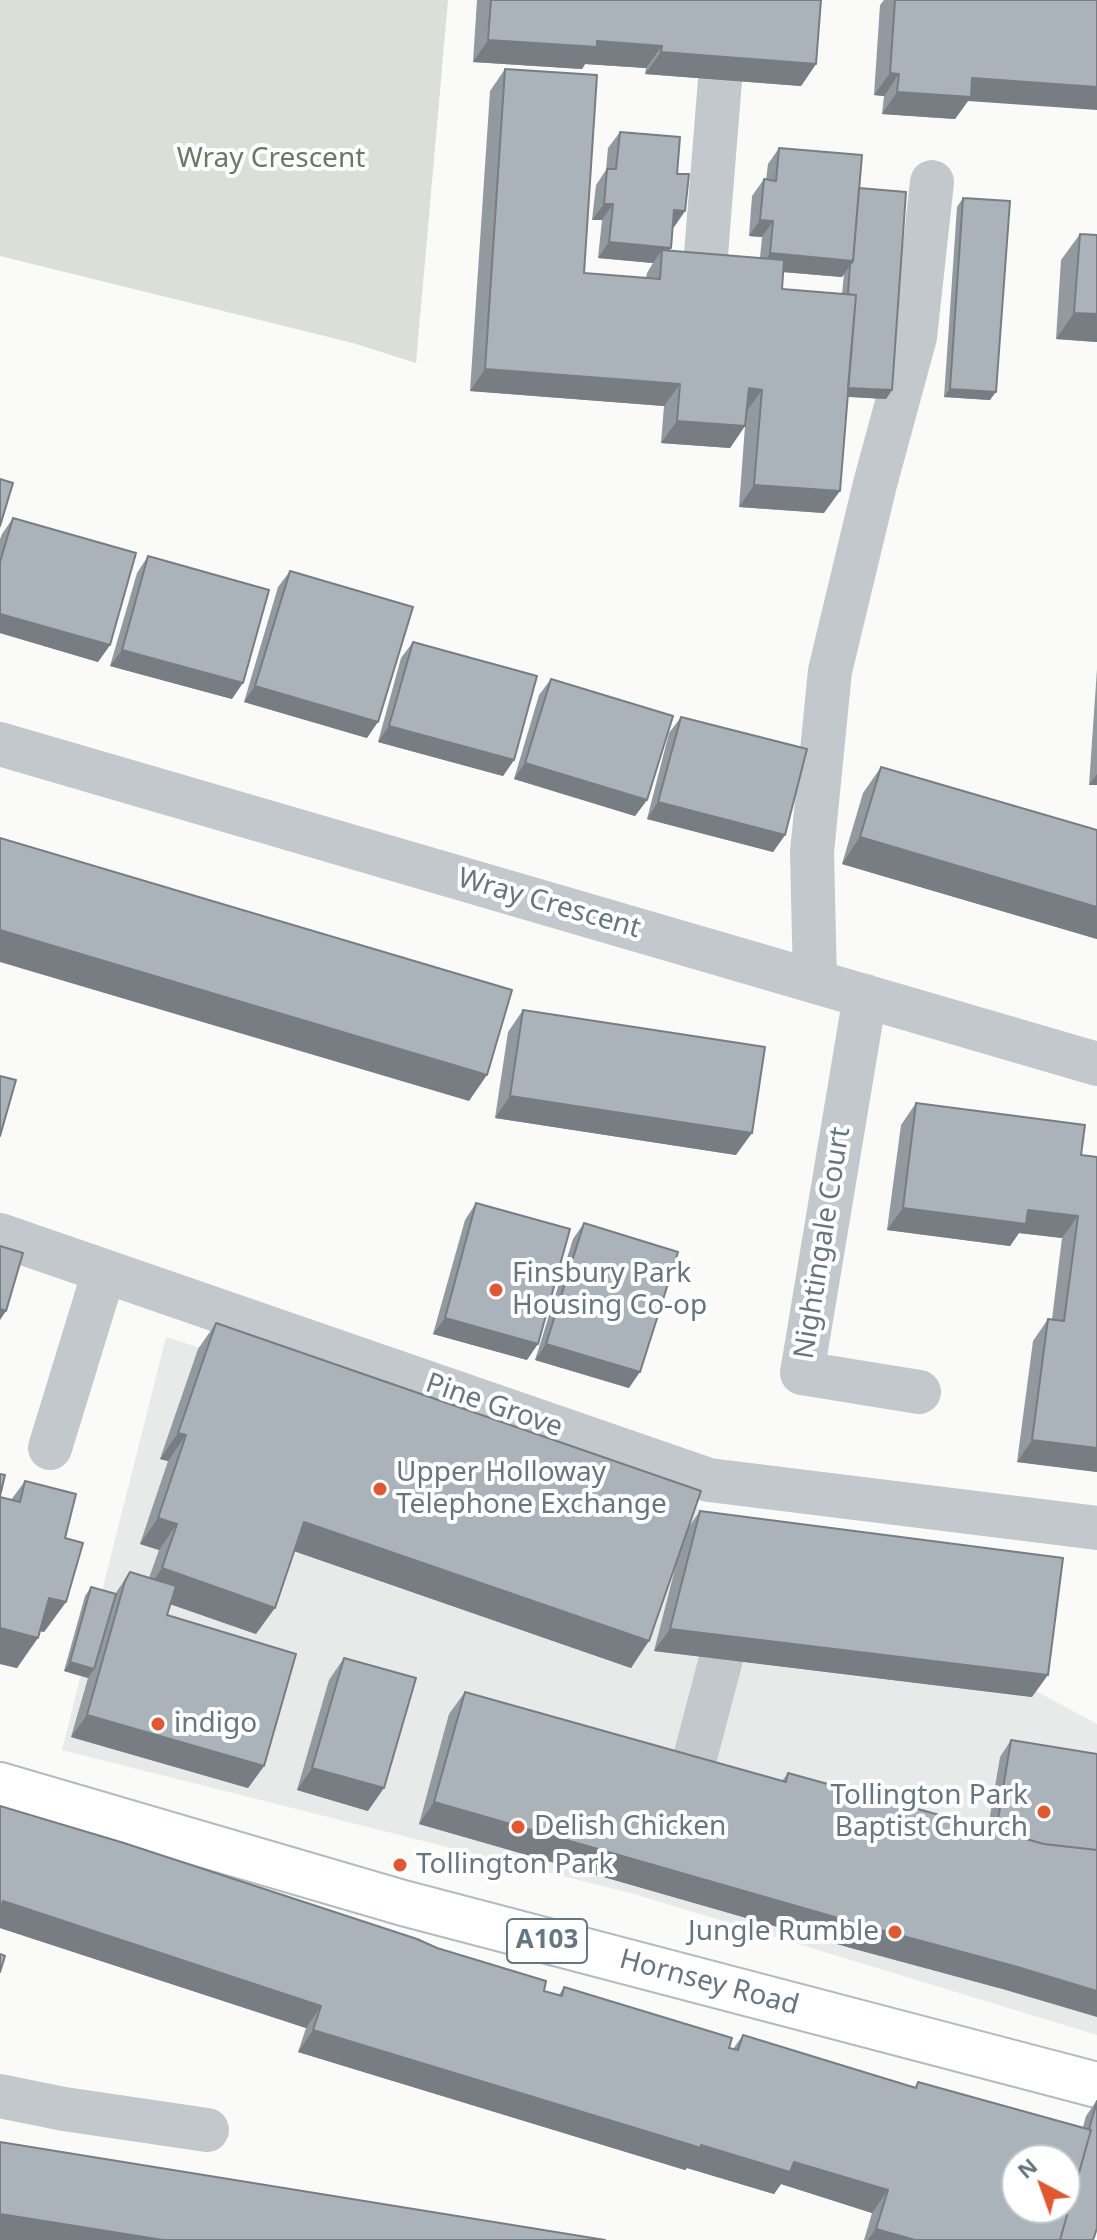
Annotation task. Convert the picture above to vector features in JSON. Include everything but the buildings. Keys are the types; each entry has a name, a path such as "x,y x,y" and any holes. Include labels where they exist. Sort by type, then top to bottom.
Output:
{"main road":[{"name":"Hornsey Road","path":"0,1785 403,1903 1097,2085"}],"street":[{"path":"705,267 720,80"},
{"path":"815,981 812,852 830,671 875,484 915,337 932,182"},
{"name":"Wray Crescent","path":"0,744 1097,1064"},
{"name":"Nightingale Court","path":"865,996 802,1373 919,1392"},
{"name":"Pine Grove","path":"0,1235 709,1480 736,1504 1097,1528"},
{"path":"50,1448 104,1272"},
{"path":"692,1769 721,1659"},
{"path":"0,2096 64,2109 207,2130"}],"shaded area":[{"path":"166,1337 688,1503 1097,1724 1097,2035 634,1894 62,1750"}],"green space":[{"name":"Wray Crescent","path":"0,0 448,0 416,363 353,343 0,256"}],"place":[{"name":"Finsbury Park Housing Co-op","path":"496,1290"},
{"name":"Upper Holloway Telephone Exchange","path":"380,1489"},
{"name":"indigo","path":"158,1724"},
{"name":"Tollington Park Baptist Church","path":"1044,1812"},
{"name":"Delish Chicken","path":"518,1827"},
{"name":"Tollington Park","path":"400,1865"},
{"name":"Jungle Rumble","path":"895,1932"}]}
